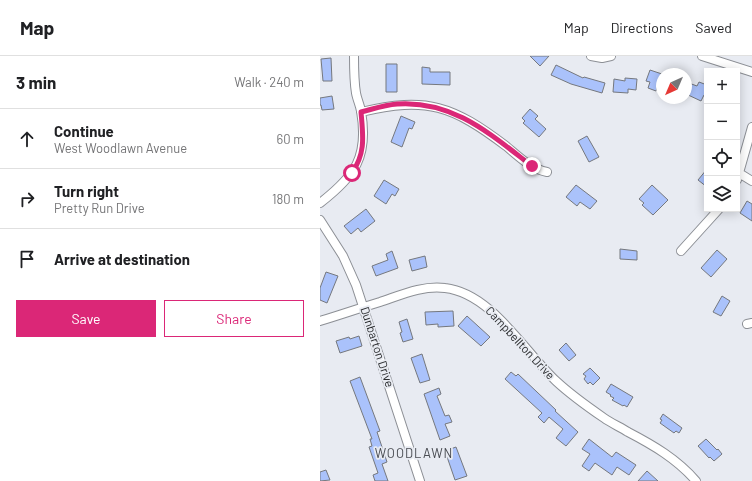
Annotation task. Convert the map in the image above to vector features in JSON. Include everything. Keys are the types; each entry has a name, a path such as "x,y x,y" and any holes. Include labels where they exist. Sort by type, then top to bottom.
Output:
{"street":[{"path":"320,204 352,173 359,160 363,146 364,138 356,88 354,56"},
{"path":"591,56 602,58 611,56"},
{"path":"702,56 752,72"},
{"path":"361,112 397,104 421,104 441,108 475,124 532,166 547,172"},
{"path":"738,176 752,127"},
{"path":"740,178 752,181"},
{"path":"680,251 716,212"},
{"name":"Dunbarton Drive","path":"320,220 343,256 356,285 420,481"},
{"name":"Campbellton Drive","path":"320,322 364,306 425,288 444,287 462,292 492,312 556,381 606,420 665,453 683,467 696,481"}],"building":[{"path":"530,56 549,56 540,66"},
{"path":"331,58 332,81 323,81 321,59"},
{"path":"386,64 397,64 397,92 386,92"},
{"path":"556,65 583,78 605,83 602,93 571,84 551,75"},
{"path":"422,67 430,68 430,72 450,72 450,85 422,84"},
{"path":"650,70 656,72 656,91 648,88 650,82 646,81"},
{"path":"625,78 637,79 636,90 628,89 628,93 613,92 614,79 625,81"},
{"path":"699,82 704,84 704,95 701,101 692,97 692,84 697,86"},
{"path":"332,96 334,109 322,110 320,98"},
{"path":"530,109 538,116 535,119 546,129 539,137 523,123 525,121 522,118"},
{"path":"401,116 415,122 412,129 409,128 402,147 391,142"},
{"path":"587,136 599,157 589,162 578,141"},
{"path":"704,173 704,185 698,180"},
{"path":"384,180 399,189 395,196 392,194 386,204 374,196"},
{"path":"576,185 597,201 590,209 580,202 577,206 566,197"},
{"path":"652,185 668,200 653,215 642,205 644,203 639,199"},
{"path":"747,201 752,204 752,221 740,213"},
{"path":"366,209 375,221 361,232 358,228 351,234 344,226"},
{"path":"620,249 637,251 637,260 620,259"},
{"path":"717,250 727,259 711,277 701,268"},
{"path":"392,251 398,268 376,276 372,266 388,260 386,254"},
{"path":"425,256 427,267 412,271 409,260"},
{"path":"326,272 338,276 327,303 320,300 320,288"},
{"path":"722,296 730,301 721,316 713,312"},
{"path":"453,311 454,326 438,327 438,324 426,325 425,312"},
{"path":"467,316 490,337 481,346 458,326"},
{"path":"407,319 413,339 403,342 399,322"},
{"path":"359,336 362,346 340,353 336,341"},
{"path":"566,343 576,355 569,361 559,350"},
{"path":"422,354 430,380 420,383 411,358"},
{"path":"590,368 600,378 593,385 590,382 588,384 584,379 586,376 583,374"},
{"path":"511,372 516,376 518,374 578,432 566,446 556,438 563,429 549,417 544,423 538,417 542,413 505,379"},
{"path":"360,377 380,431 377,432 387,462 382,464 388,481 375,481 373,475 378,473 369,447 372,446 370,439 372,439 350,381"},
{"path":"611,384 633,397 627,407 612,400 614,398 606,392"},
{"path":"439,388 441,394 437,396 445,416 449,415 452,422 445,424 450,436 440,440 424,394"},
{"path":"663,414 682,428 679,433 676,431 674,433 660,423 662,420 660,419"},
{"path":"589,439 612,457 616,452 636,465 629,475 617,467 612,475 595,463 589,471 582,466 590,454 582,449"},
{"path":"706,439 722,454 714,461 710,457 709,458 698,446"},
{"path":"456,447 467,476 455,480 445,451"},
{"path":"326,470 330,480 320,481 320,472"},
{"path":"647,471 658,481 638,481"}],"district":[{"name":"WOODLAWN","path":"414,453"}],"route":[{"path":"352,173 362,153 364,138 361,112 397,104 421,104 453,112 475,124 532,166"}]}
